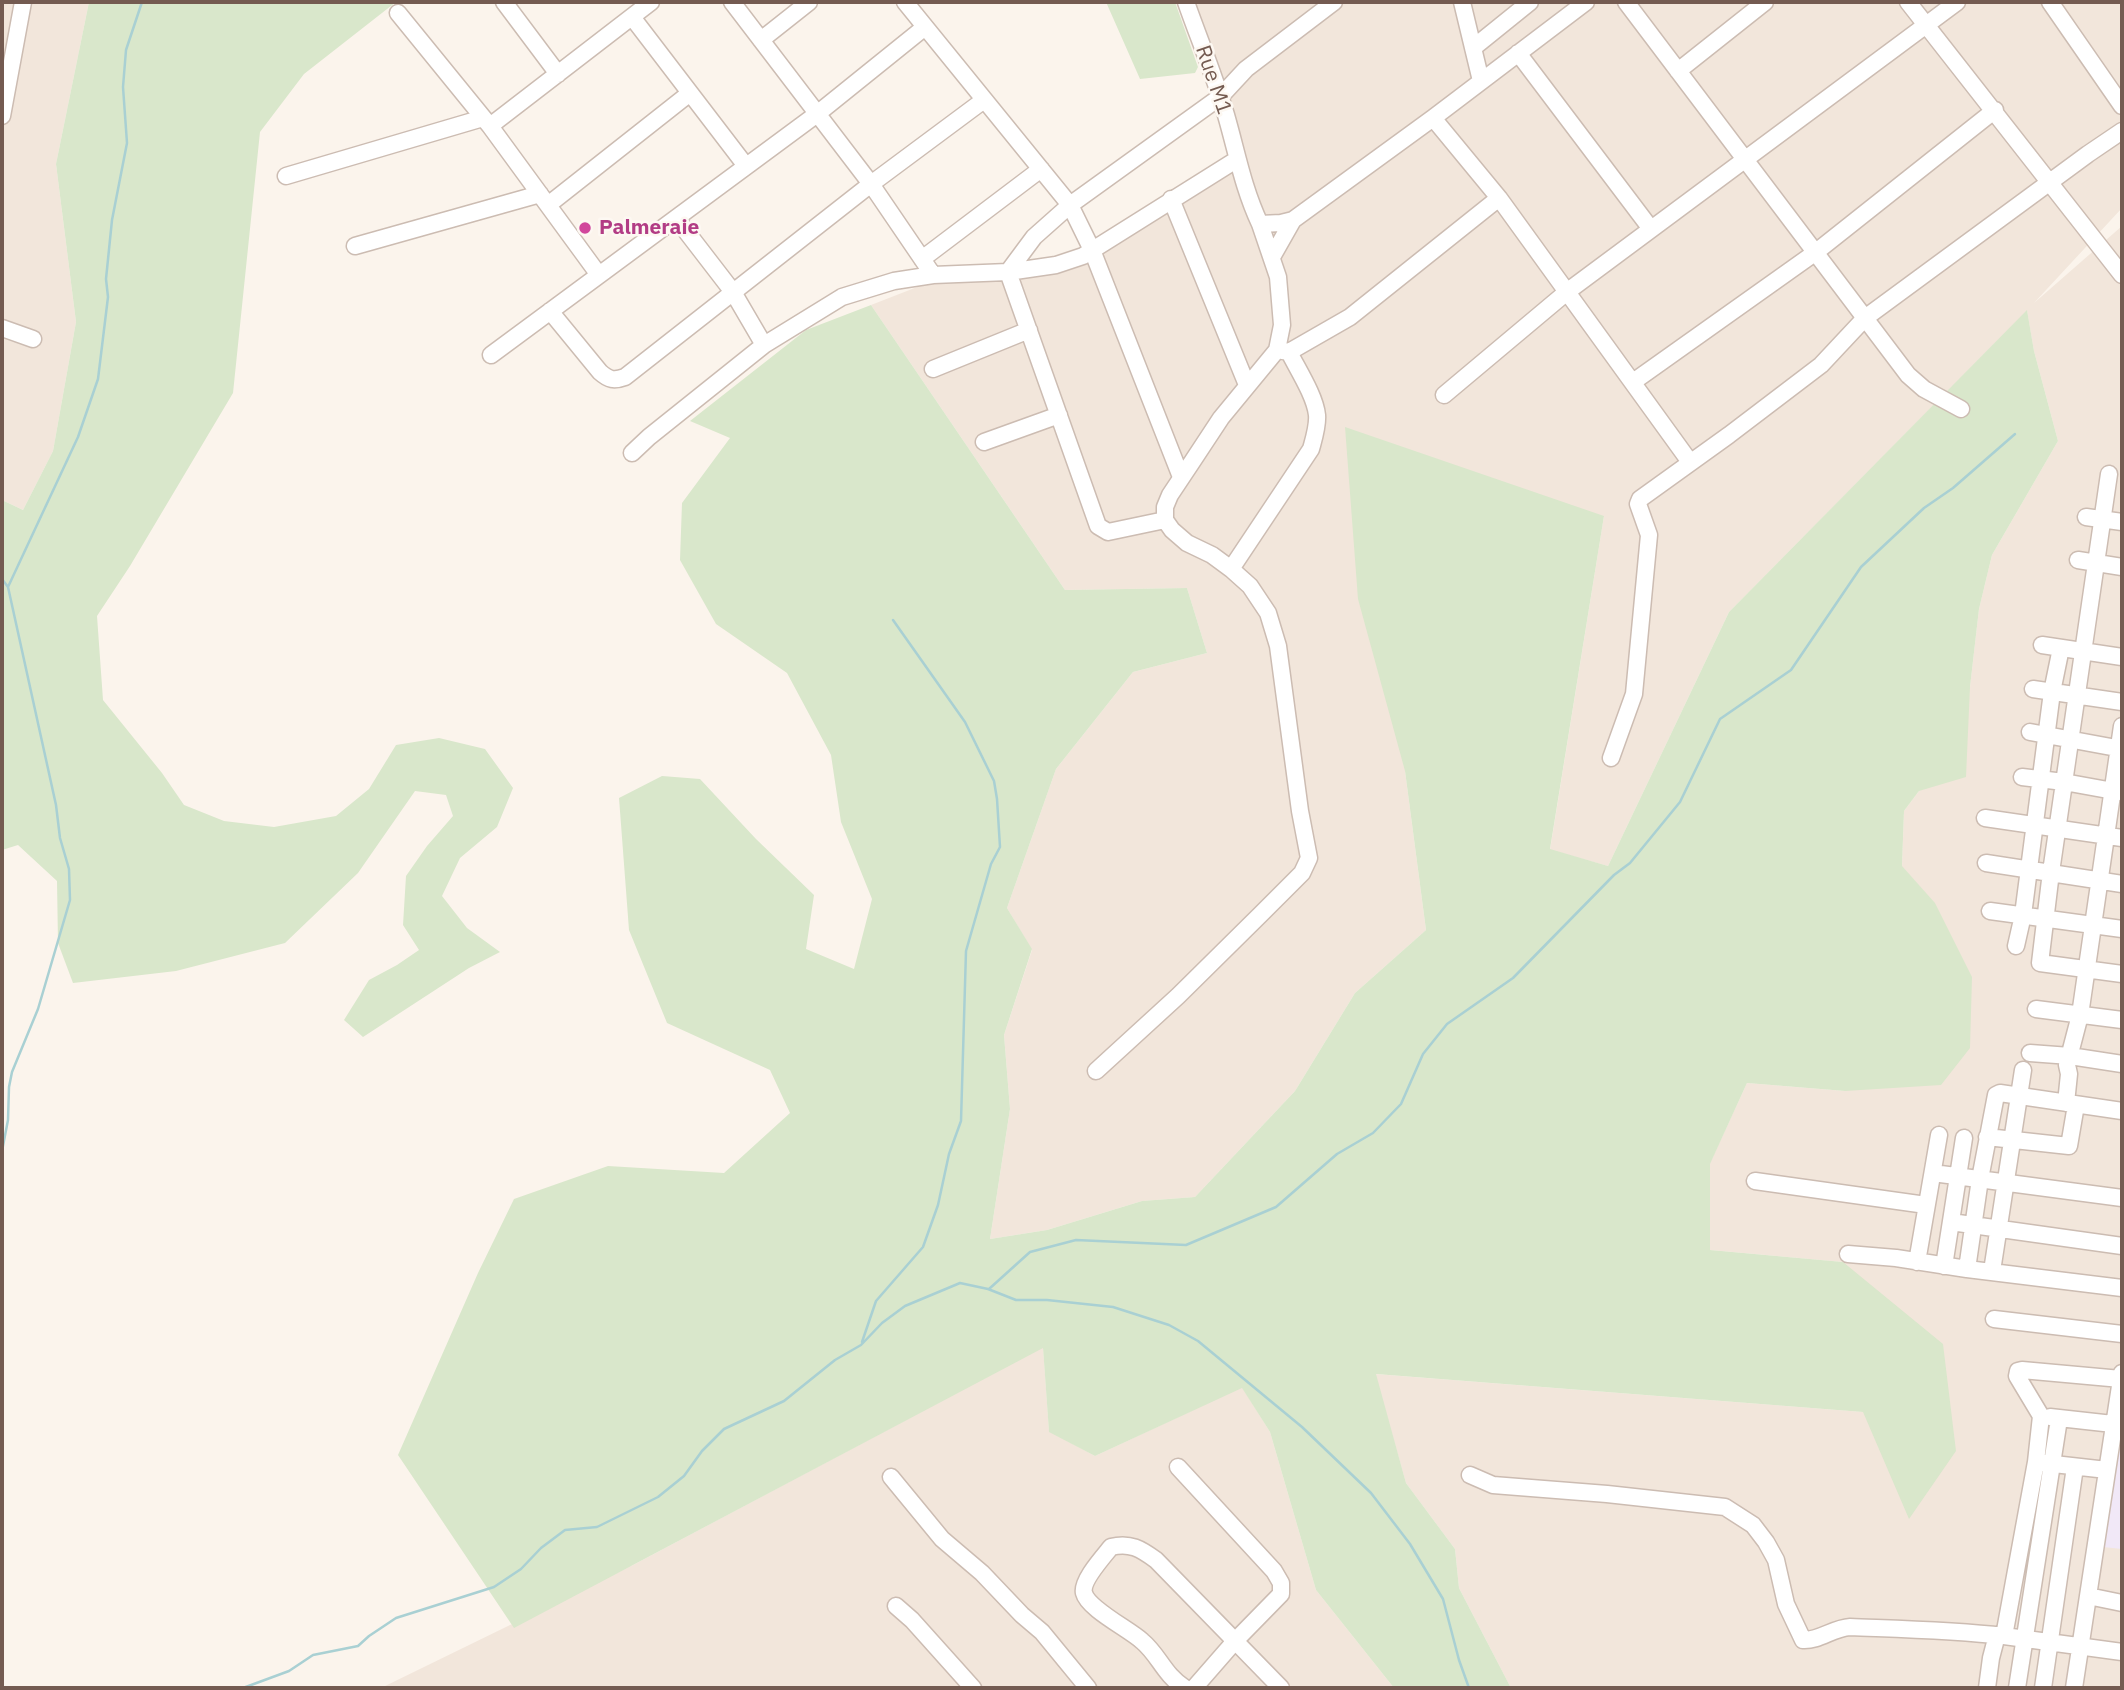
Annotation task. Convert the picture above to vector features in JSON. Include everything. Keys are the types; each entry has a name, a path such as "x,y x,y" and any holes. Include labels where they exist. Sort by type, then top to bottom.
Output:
{"street":[{"path":"2,116 23,2"},
{"path":"504,2 558,74"},
{"path":"286,176 486,122 558,74 651,2"},
{"path":"732,2 870,184 933,275"},
{"path":"761,40 809,2"},
{"path":"905,2 1070,205 1092,250 1181,477"},
{"name":"Rue M1","path":"1186,2 1226,114 1236,160 1250,202 1278,277 1283,351"},
{"path":"1008,272 1034,237 1070,205 1220,97 1246,69 1334,2"},
{"path":"1462,2 1481,81"},
{"path":"1473,48 1530,2"},
{"path":"1260,224 1293,220 1586,2"},
{"path":"1626,2 1915,383 1961,409"},
{"path":"1908,2 2122,275"},
{"path":"1444,395 1568,292 1957,2"},
{"path":"2050,2 2122,106"},
{"path":"1678,71 1761,3"},
{"path":"398,13 486,122 599,275"},
{"path":"632,17 746,166"},
{"path":"491,355 817,114 925,27"},
{"path":"1518,53 1651,229"},
{"path":"355,246 544,200 690,93"},
{"path":"550,311 600,372 608,379 625,377 870,184 984,100"},
{"path":"1633,382 1816,252 1995,110"},
{"path":"1433,118 1499,198 1690,462"},
{"path":"1611,758 1634,694 1649,535 1638,504 1640,499 1821,365 1865,318 2122,131"},
{"path":"632,453 764,345 842,296 894,281 933,275 1008,272 1056,265 1083,256 1236,160"},
{"path":"922,259 1041,169"},
{"path":"1096,1071 1178,996 1303,873 1308,858 1278,646 1268,613 1250,586 1231,569 1172,530 1166,520 1165,507 1181,477 1221,418 1247,385 1283,351 1350,317 1499,198"},
{"path":"1171,199 1247,385"},
{"path":"676,218 733,292 764,345"},
{"path":"1272,257 1293,220"},
{"path":"1008,272 1098,526 1108,532 1166,520"},
{"path":"2,328 33,339"},
{"path":"933,369 1029,330"},
{"path":"1231,569 1311,449 1316,432 1317,415 1314,403 1283,351"},
{"path":"984,442 1059,415"},
{"path":"2109,474 2040,963 2122,974"},
{"path":"2086,517 2122,522"},
{"path":"2078,560 2122,566"},
{"path":"2042,645 2122,657"},
{"path":"2016,946 2023,915 2041,779 2038,734 2052,692 2061,648"},
{"path":"2033,689 2122,702"},
{"path":"1987,1137 2069,1146 2071,1104 2067,1065 2080,1015 2105,836 2117,792 2122,726"},
{"path":"2038,734 2120,749"},
{"path":"2021,777 2117,792"},
{"path":"1985,818 2122,838"},
{"path":"1986,863 2122,884"},
{"path":"1990,911 2122,929"},
{"path":"2036,1009 2122,1020"},
{"path":"2030,1053 2122,1064"},
{"path":"1992,1271 2023,1070"},
{"path":"1967,1269 1996,1095 2000,1093 2122,1111"},
{"path":"1917,1262 1939,1135"},
{"path":"1944,1266 1964,1138"},
{"path":"1933,1173 2122,1198"},
{"path":"1755,1181 1926,1205"},
{"path":"1951,1222 2122,1246"},
{"path":"1848,1254 2122,1288"},
{"path":"1994,1319 2122,1334"},
{"path":"2017,1688 2045,1463 2041,1416 2017,1376 2018,1371 2022,1370 2122,1376 2118,1425 2108,1470 2074,1688"},
{"path":"2041,1416 2118,1425"},
{"path":"1987,1688 1990,1658 2001,1635 2045,1463 2059,1419"},
{"path":"2045,1463 2108,1470"},
{"path":"1178,1467 1274,1571 1281,1583 1281,1594 1194,1688"},
{"path":"2043,1688 2075,1467"},
{"path":"1470,1475 1493,1485 1725,1507 1753,1525 1766,1542 1776,1560 1787,1604 1803,1640 1809,1641 1850,1627 1941,1632 1958,1630 2122,1652"},
{"path":"891,1477 942,1539 982,1573 1042,1632 1088,1688"},
{"path":"1185,1688 1174,1681 1144,1642 1091,1604 1084,1594 1084,1586 1111,1547 1122,1544 1138,1547 1156,1560 1281,1688"},
{"path":"2088,1596 2122,1603"},
{"path":"896,1606 974,1688"}],"shaded area":[{"path":"2,2 89,2 56,164 76,322 53,451 23,510 2,500"},
{"path":"1183,2 2122,2 2122,208 2034,303 2122,226 2122,1688 1511,1688 1459,1588 1455,1549 1406,1483 1375,1374 1863,1412 1843,1262 1710,1250 1710,1163 1747,1083 1845,1091 1935,904 1902,867 1904,811 1919,791 1970,687 1979,609 1992,555 2058,441 2034,351 2027,311 1729,612 1608,866 1550,850 1604,516 1405,771 1426,930 1355,993 1295,1091 1195,1197 1142,1201 1047,1230 990,1239 1010,1109 1004,1035 1032,950 1007,908 1056,769 1133,672 1207,653 1187,588 1065,590 871,305 930,282 1059,268 1230,153"},
{"path":"1043,1347 1049,1431 1095,1456 1242,1387 1270,1432 1316,1590 1394,1688 381,1688 635,1564"},
{"path":"2122,1435 2122,1549 2103,1547"}],"green space":[{"path":"89,2 396,2 304,74 260,132 233,393 130,566 97,616 103,700 162,773 184,805 224,821 274,827 336,816 369,789 396,745 439,738 485,749 513,788 497,827 460,858 442,896 467,928 500,952 469,968 363,1037 344,1020 369,980 419,950 403,925 406,876 453,816 446,795 415,791 358,873 285,943 176,971 73,983 58,943 57,881 18,845 2,850 2,500 23,510 53,451 76,322 56,164"},
{"path":"1106,2 1175,2 1198,67 1195,73 1140,79"},
{"path":"871,305 1065,590 1187,588 1207,653 1133,672 1056,769 1007,908 1032,949 1004,1035 1010,1109 990,1239 1047,1230 1142,1201 1195,1197 1295,1091 1355,993 1426,930 1405,771 1358,599 1345,427 1604,516 1550,849 1608,866 1729,612 2027,310 2034,351 2058,441 1992,555 1979,609 1970,687 1966,777 1919,791 1904,811 1902,866 1935,903 1972,977 1970,1048 1941,1085 1845,1091 1747,1083 1710,1164 1710,1250 1843,1262 1943,1344 1956,1451 1909,1519 1863,1412 1376,1374 1406,1483 1455,1549 1459,1588 1511,1688 1394,1688 1316,1590 1270,1432 1242,1388 1095,1456 1049,1432 1043,1348 514,1628 398,1455 478,1273 514,1199 608,1166 724,1173 790,1113 770,1070 667,1023 629,930 619,798 662,776 700,779 756,839 814,895 806,949 854,969 872,899 841,822 831,755 787,673 716,624 680,560 682,503 730,438 690,421 806,330"}],"waterway":[{"path":"2,1151 12,1072 38,1009 70,900 69,869 60,838 56,805 8,587 78,437 98,379 108,297 106,279 112,220 127,143 123,87 126,50 142,2"},
{"path":"989,1289 1030,1252 1076,1240 1186,1245 1276,1207 1337,1154 1373,1133 1401,1104 1423,1054 1447,1024 1513,978 1614,875 1630,863 1680,802 1720,719 1791,670 1861,567 1924,508 1953,488 2015,434"},
{"path":"2,579 8,587"},
{"path":"862,1342 876,1301 923,1247 938,1205 949,1154 961,1121 966,951 991,864 1000,847 994,781 965,722 893,620"},
{"path":"243,1688 289,1671 313,1655 358,1646 396,1618 494,1587 521,1569 541,1548 565,1530 597,1527 658,1497 684,1476 702,1451 724,1429 784,1401 835,1360 861,1345 882,1323 905,1306 960,1283 988,1289 1016,1300 1047,1300 1113,1307 1169,1325 1198,1341 1302,1427 1371,1493 1410,1544 1443,1599 1469,1688"}],"place":[{"name":"Palmeraie","path":"585,228"}]}
